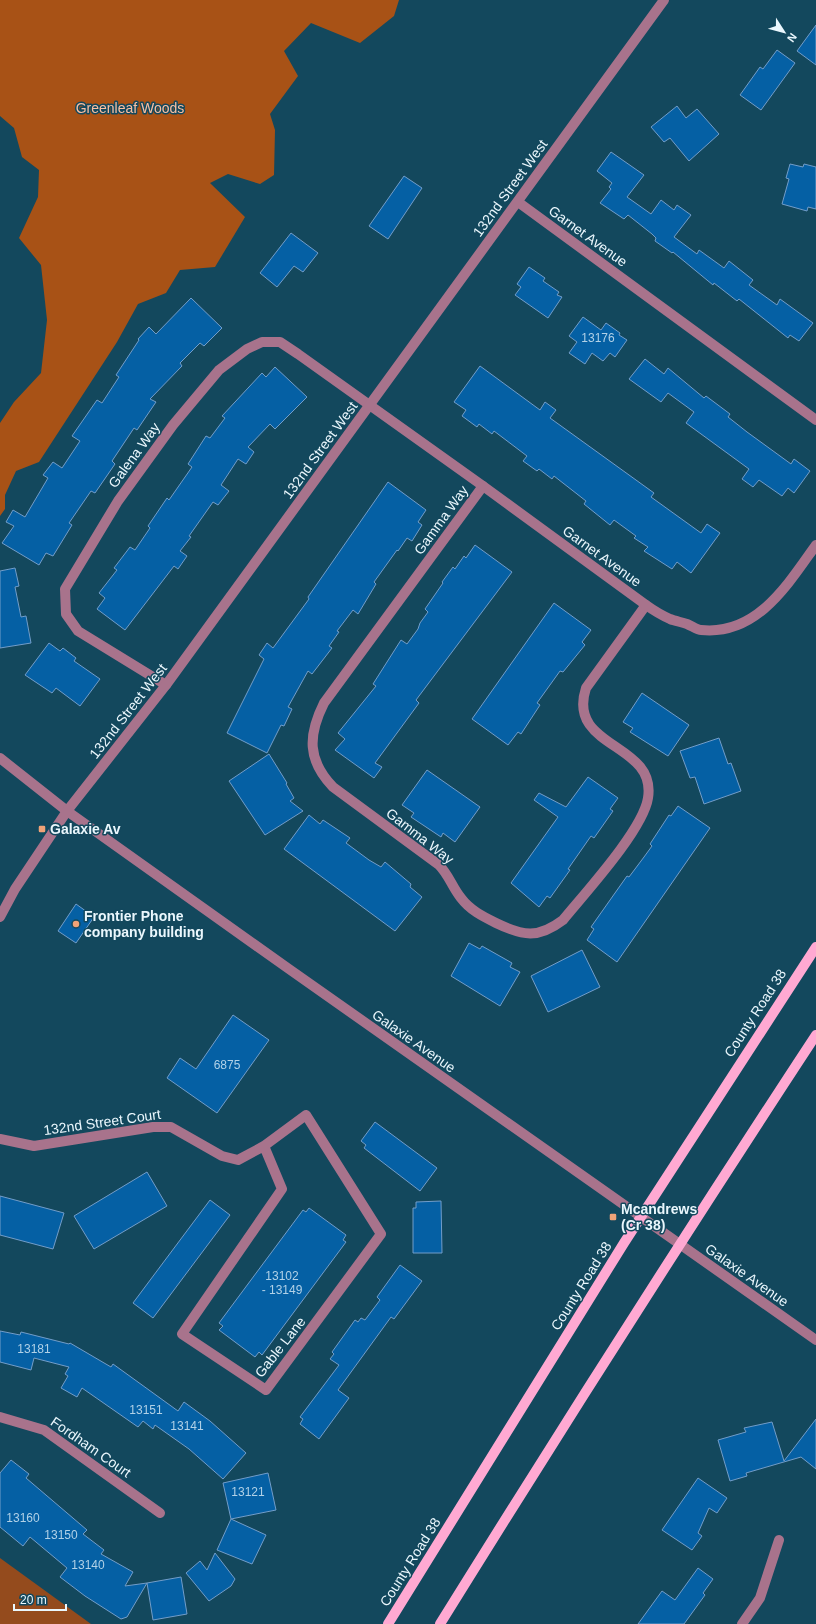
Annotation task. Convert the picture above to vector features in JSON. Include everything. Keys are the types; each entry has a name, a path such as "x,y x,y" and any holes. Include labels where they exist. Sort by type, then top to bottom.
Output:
{"main road":[{"name":"County Road 38","path":"388,1624 730,1077 816,947"},
{"path":"440,1624 679,1244 816,1036"}],"street":[{"name":"132nd Street West","path":"0,917 15,889 67,811 166,685 664,0"},
{"name":"Garnet Avenue","path":"518,202 816,420"},
{"name":"Galena Way","path":"166,685 78,631 66,614 65,589 118,501 173,424 219,370 247,349 262,342 280,342 370,406"},
{"name":"Garnet Avenue","path":"370,406 646,605 669,619 700,630 718,629 738,625 755,616 783,591 816,545"},
{"name":"Gamma Way","path":"483,486 324,703 315,720 312,735 312,751 324,778 333,787 439,865 445,871 455,891 469,907 481,915 515,932 528,934 542,932 552,929 563,920 628,838 642,815 648,800 649,784 646,773 639,764 594,731 586,722 582,710 582,700 586,688 646,605"},
{"name":"Galaxie Avenue","path":"0,758 67,811 350,1013 816,1340"},
{"name":"132nd Street Court","path":"0,1139 34,1146 153,1127 165,1127 171,1128 222,1156 238,1160 264,1146 306,1115"},
{"name":"Gable Lane","path":"264,1146 282,1189 182,1334 266,1390 381,1234 306,1115"},
{"name":"Fordham Court","path":"0,1417 44,1430 160,1513"},
{"path":"742,1624 760,1598 779,1540"}],"shaded area":[{"path":"0,1558 91,1624 0,1624"}],"green space":[{"name":"Greenleaf Woods","path":"0,0 399,0 394,16 360,43 311,23 284,51 298,76 270,114 275,130 274,175 260,184 228,174 210,183 245,217 215,267 180,270 166,293 138,304 117,342 39,462 16,471 5,495 5,509 0,516 0,423 14,402 41,373 47,320 41,265 19,238 38,197 39,170 22,157 14,128 0,116"}],"building":[{"path":"816,25 816,65 797,51"},
{"path":"777,50 795,63 761,110 740,95 760,67 763,69"},
{"path":"677,106 686,118 697,109 719,134 689,161 670,138 664,142 651,127"},
{"path":"611,152 644,175 627,197 651,214 661,200 674,210 677,205 691,215 674,237 697,254 699,250 724,268 729,261 753,280 749,285 777,305 780,299 813,323 799,341 790,335 788,338 739,299 737,301 714,283 713,285 673,252 672,253 655,241 656,238 652,234 628,215 624,219 600,203 611,189 609,187 612,183 597,171"},
{"path":"790,164 803,167 804,164 816,167 816,209 808,207 807,211 782,204 789,179 786,178"},
{"path":"404,176 422,188 388,239 369,226"},
{"path":"291,233 318,253 303,272 294,266 277,287 260,273"},
{"path":"529,267 545,278 543,281 559,292 557,295 562,297 548,318 515,295 521,287 517,284"},
{"path":"191,298 222,328 204,346 200,343 180,363 182,366 150,399 156,402 137,430 134,428 112,461 115,464 95,493 91,491 69,523 72,525 53,556 46,553 39,565 2,543 14,526 6,522 13,510 25,517 48,478 43,475 53,462 62,468 80,441 72,436 97,400 102,403 119,377 116,375 139,340 138,339 149,327 156,334"},
{"path":"583,317 601,330 606,323 627,340 615,357 610,353 603,361 592,353 585,364 569,353 577,342 569,336"},
{"path":"645,359 664,374 668,368 704,398 706,396 730,414 728,417 791,464 794,459 810,471 794,493 788,488 782,496 759,480 753,487 742,479 749,469 686,423 694,412 668,393 661,402 629,379"},
{"path":"480,366 540,410 545,402 556,410 550,418 654,493 651,497 701,533 707,524 720,533 691,573 677,562 672,569 644,551 648,547 634,538 636,536 614,520 610,525 584,504 586,501 554,476 552,479 539,469 537,471 523,461 527,456 494,431 492,434 479,424 477,427 462,416 466,410 454,402"},
{"path":"275,367 307,397 275,429 270,424 248,447 254,452 246,464 238,459 221,485 229,491 218,505 213,502 189,536 191,537 180,551 187,556 178,569 174,566 125,630 97,609 105,598 99,593 117,570 114,568 130,547 135,550 150,528 148,526 167,498 169,500 192,467 188,464 206,436 210,438 225,418 222,416 262,373 266,377"},
{"path":"388,482 426,510 418,522 422,525 412,541 407,538 398,551 397,550 374,582 376,584 358,614 353,610 337,631 339,632 329,646 332,648 312,674 308,671 288,707 292,709 284,726 281,725 267,753 227,733 264,659 259,655 267,643 273,648 309,599 308,597"},
{"path":"475,545 512,572 416,700 419,703 375,763 382,767 374,778 335,750 345,739 338,733 376,686 373,684 401,640 407,644 418,629 420,623 428,612 425,609 443,583 442,582 453,567 455,569 464,556 466,558"},
{"path":"15,568 19,586 15,587 21,617 26,616 31,643 0,648 0,571"},
{"path":"554,603 591,630 582,642 585,645 563,672 560,671 537,703 540,705 521,734 518,732 508,745 472,719"},
{"path":"49,643 60,651 63,648 76,658 74,661 100,679 80,706 56,688 52,693 25,675"},
{"path":"642,693 689,725 668,756 630,732 633,728 623,722"},
{"path":"719,738 728,764 731,763 741,791 704,804 695,777 690,778 680,751"},
{"path":"269,754 287,783 286,784 294,798 290,801 303,811 265,835 229,781"},
{"path":"427,770 480,807 455,842 443,833 441,837 411,817 414,813 402,805"},
{"path":"588,777 618,798 610,809 613,811 594,838 591,836 568,869 570,870 550,898 547,896 539,907 511,883 558,817 534,800 539,793 566,807"},
{"path":"678,806 710,828 617,962 587,940 594,929 591,927 627,876 629,877 652,846 650,844 669,815 671,816"},
{"path":"309,815 320,824 323,820 350,838 346,843 369,860 381,867 385,862 411,884 410,887 422,897 395,931 284,849"},
{"name":"Frontier Phone company building","path":"76,904 94,917 76,943 58,931"},
{"path":"469,943 480,949 482,946 512,963 510,967 520,972 500,1006 451,976"},
{"path":"582,950 600,987 548,1012 531,976"},
{"path":"233,1015 269,1040 217,1113 167,1078 180,1058 196,1069"},
{"path":"375,1122 437,1168 420,1191 364,1148 366,1145 361,1141"},
{"path":"147,1172 167,1206 94,1249 74,1216"},
{"path":"0,1196 64,1213 53,1249 0,1235"},
{"path":"210,1200 230,1215 153,1318 133,1303"},
{"path":"441,1201 442,1253 413,1253 413,1208 416,1208 416,1202"},
{"path":"309,1208 346,1235 343,1240 346,1242 262,1355 259,1352 255,1357 219,1330 223,1326 219,1323 303,1210 306,1212"},
{"path":"400,1265 422,1281 394,1319 391,1317 338,1390 349,1398 319,1439 300,1424 303,1419 300,1417 339,1365 330,1359 334,1354 332,1352 355,1320 358,1322 361,1318 365,1320 380,1300 377,1297"},
{"path":"0,1331 20,1335 21,1332 70,1343 111,1367 113,1364 178,1411 184,1402 210,1421 246,1453 223,1479 189,1449 155,1425 153,1429 143,1421 138,1427 82,1388 77,1397 61,1388 68,1376 65,1374 69,1367 34,1358 31,1370 0,1362"},
{"path":"816,1419 816,1469 801,1457 746,1473 747,1476 730,1481 718,1440 746,1432 744,1428 772,1422 784,1461"},
{"path":"11,1460 29,1474 26,1478 87,1530 83,1534 104,1550 101,1554 133,1572 125,1586 147,1583 127,1617 121,1619 85,1596 60,1577 67,1568 30,1537 23,1546 0,1527 0,1473"},
{"path":"268,1473 276,1510 231,1519 223,1483"},
{"path":"698,1478 727,1498 717,1513 709,1508 698,1533 702,1536 692,1550 662,1530"},
{"path":"231,1519 266,1535 252,1564 217,1550"},
{"path":"215,1553 235,1579 231,1586 209,1601 186,1573 200,1561 207,1570"},
{"path":"698,1568 713,1579 703,1593 705,1595 684,1624 638,1624 662,1591 675,1600"},
{"path":"181,1577 187,1614 153,1620 147,1583"}],"place":[{"name":"Galaxie Av","path":"42,829"},
{"name":"Frontier Phone company building","path":"76,924"},
{"name":"Mcandrews (Cr 38)","path":"613,1217"}]}
